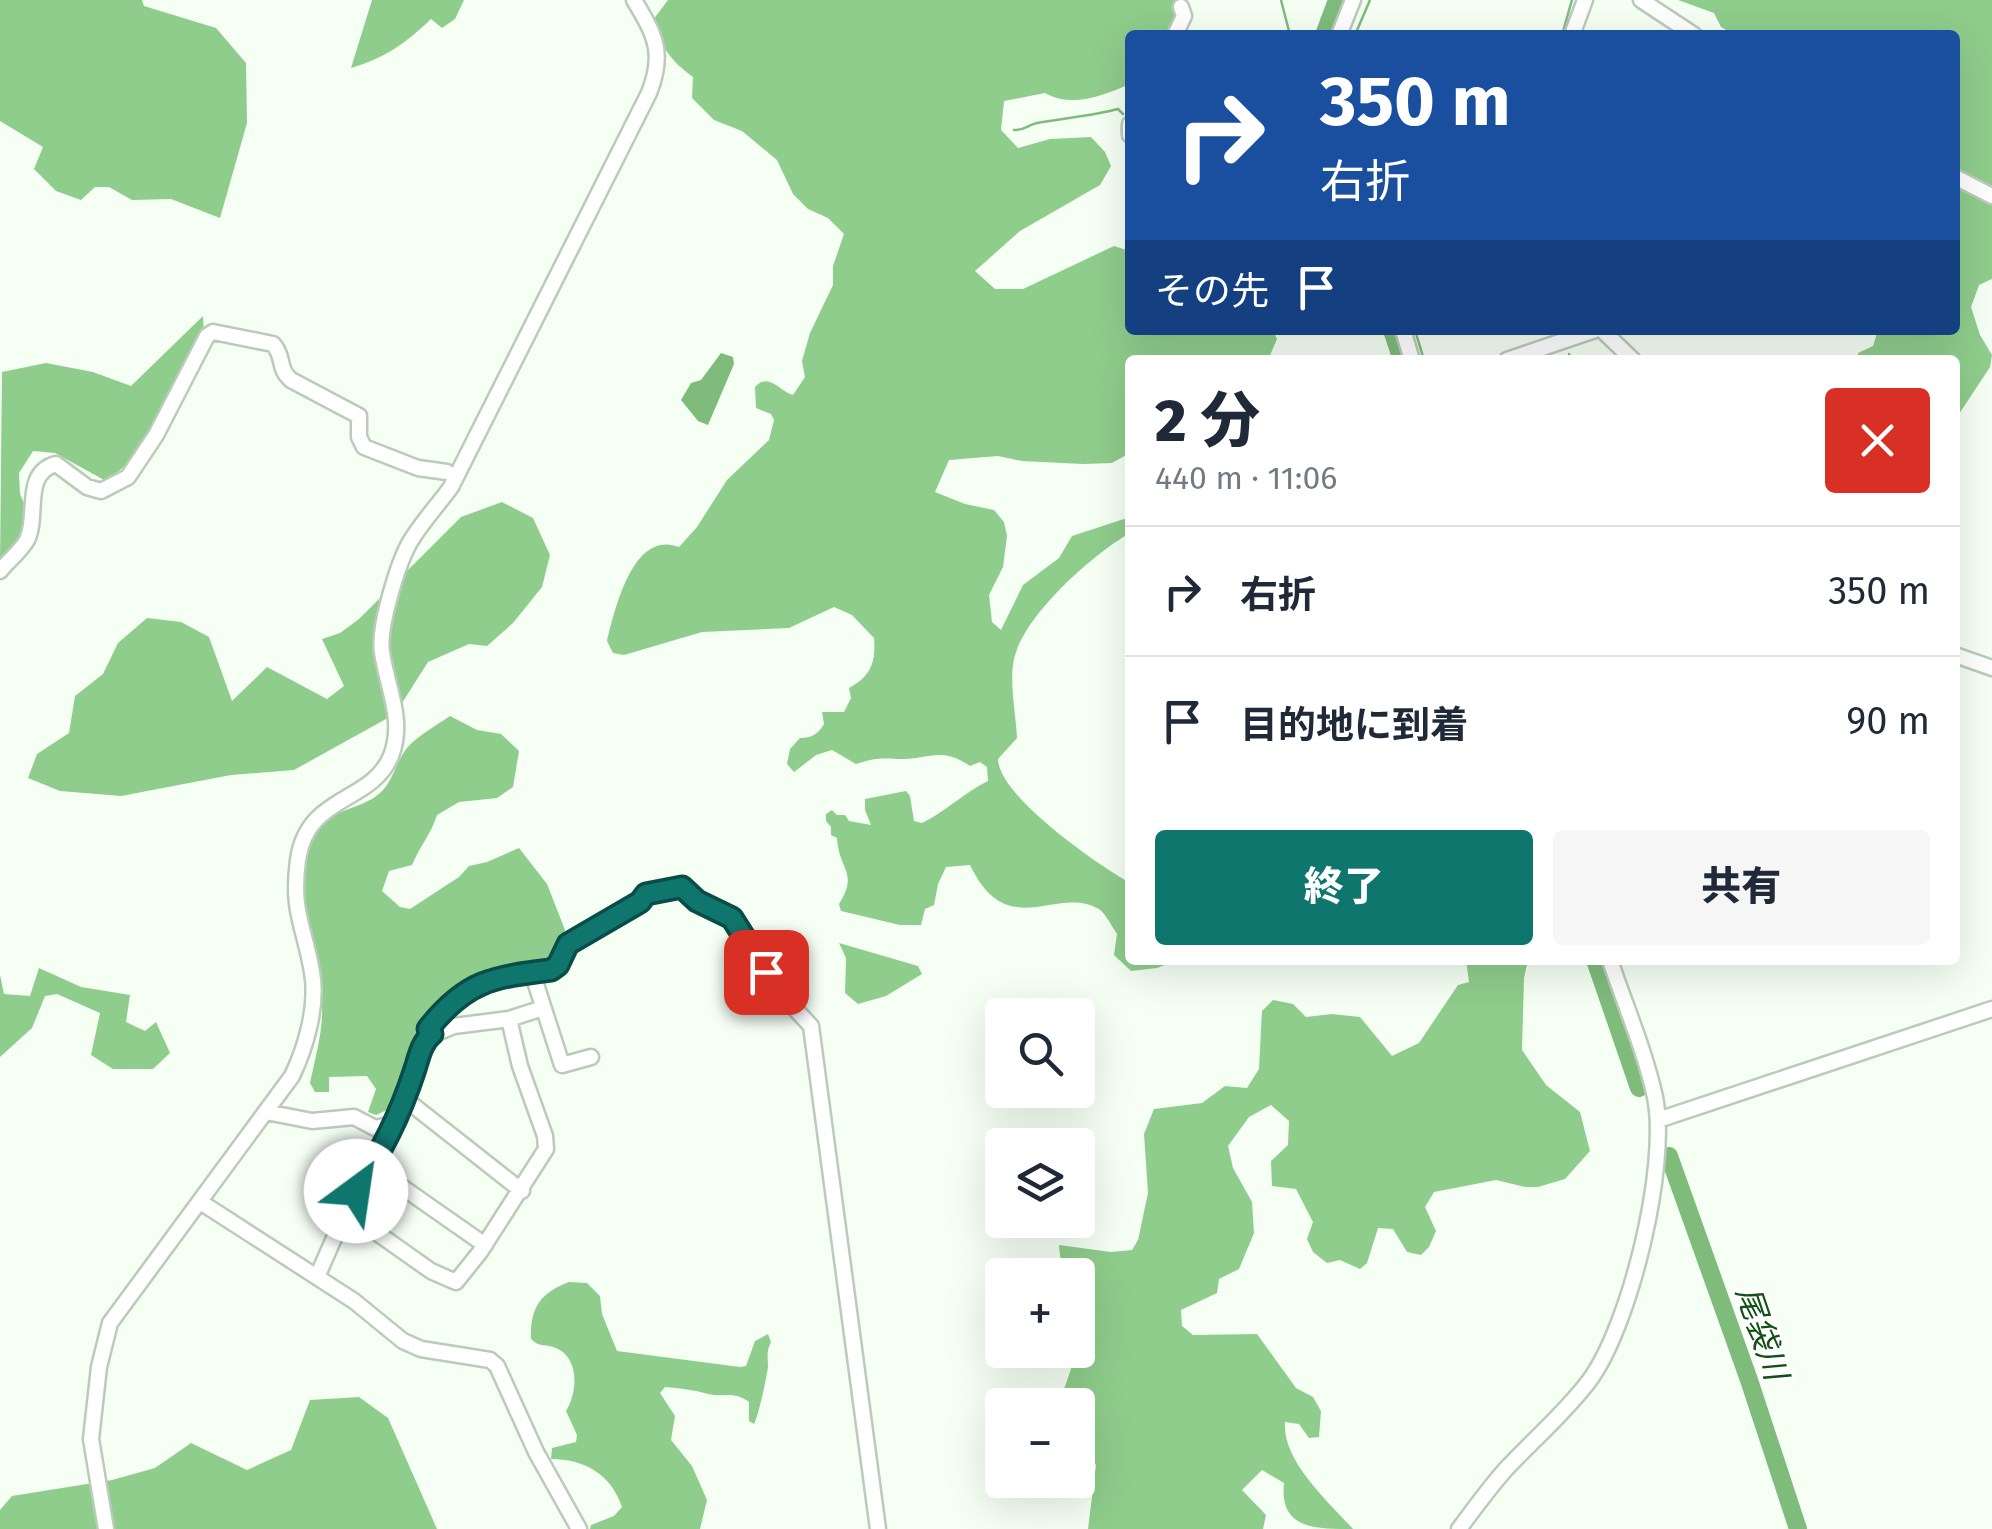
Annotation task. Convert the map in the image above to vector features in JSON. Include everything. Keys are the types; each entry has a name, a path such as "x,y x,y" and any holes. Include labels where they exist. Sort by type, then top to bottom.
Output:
{"street":[{"path":"106,1529 91,1440 110,1324 202,1203 292,1076 303,1052 313,974 295,907 301,843 321,814 380,774 389,761 396,740 395,705 381,648 383,620 402,560 414,536 451,486 649,93 659,64 658,50 634,0"},
{"path":"1340,30 1353,0"},
{"path":"1574,30 1585,0"},
{"path":"1641,0 1686,30"},
{"path":"1177,30 1184,16 1181,7"},
{"path":"1960,180 1992,196"},
{"path":"0,570 26,542 32,525 35,482 44,471 56,464 87,487 101,490 128,477 213,332 273,344 282,372 291,380 358,416 364,447 418,468 448,472"},
{"path":"1522,355 1580,335"},
{"path":"1606,335 1626,355"},
{"path":"1960,657 1992,668"},
{"path":"432,1034 428,1029 440,1014 472,986 551,970 558,965 568,944 640,902 646,894 682,887 697,901 732,918 782,995 811,1026 878,1529"},
{"path":"1459,1529 1507,1468 1586,1386 1608,1353 1636,1265 1655,1176 1658,1120 1654,1095 1612,965"},
{"path":"532,972 562,1065 591,1057"},
{"path":"316,1277 346,1211 396,1124 427,1037 454,1026 509,1019 543,1008"},
{"path":"1658,1120 1992,1009"},
{"path":"346,1211 431,1271 456,1282 485,1245 546,1149 509,1019"},
{"path":"405,1099 522,1190"},
{"path":"266,1112 312,1121 354,1117 374,1128 396,1124"},
{"path":"372,1166 485,1245"},
{"path":"202,1203 354,1301 403,1341 421,1349 490,1360 579,1529"}],"shaded area":[{"path":"0,0 142,0 144,6 216,28 246,63 247,123 220,218 171,199 132,200 109,187 95,187 81,200 56,191 34,169 43,147 0,121"},
{"path":"372,0 464,0 455,19 442,28 431,19 394,49 351,68"},
{"path":"668,0 1180,0 1173,30 1125,30 1125,86 1086,99 1066,100 1045,93 1004,101 1001,130 1018,148 1050,139 1091,137 1105,152 1111,166 1100,185 1020,231 975,271 995,289 1023,289 1114,246 1125,249 1125,335 1275,335 1270,355 1125,355 1125,456 1112,463 1083,464 998,456 949,460 935,492 994,510 1004,522 1007,536 1003,567 989,595 992,622 1001,630 1023,585 1059,558 1072,536 1125,519 1125,536 1062,588 1020,642 1012,678 1017,738 998,759 1015,792 1032,810 1074,846 1125,880 1125,965 1165,965 1131,971 1114,955 1117,934 1099,909 1083,903 1016,907 1000,902 985,889 970,865 946,867 934,905 925,909 921,925 900,925 841,911 839,904 848,878 826,814 832,810 849,821 871,825 865,799 906,791 914,821 922,823 988,781 987,767 980,762 970,766 945,755 856,764 832,750 816,755 794,772 787,764 790,749 800,738 817,733 822,727 822,712 844,712 851,698 849,688 870,668 874,638 852,615 834,607 789,628 702,632 624,655 613,653 607,641 621,592 638,560 663,545 679,547 727,480 769,440 774,420 771,414 756,408 755,387 765,381 793,395 805,377 802,361 810,333 833,285 833,266 844,234 793,194 777,160 742,131 714,120 692,98 693,77 668,53 653,20"},
{"path":"1678,0 1992,0 1992,279 1979,285 1971,307 1992,355 1990,367 1960,412 1960,355 1858,353 1873,346 1876,335 1960,335 1960,30 1726,30 1714,13"},
{"path":"203,316 204,334 130,462 106,481 55,453 33,451 19,473 20,494 27,511 26,534 0,563 2,372 46,363 93,372 131,386"},
{"path":"721,353 733,357 734,364 708,425 698,421 681,400 691,383 701,380"},
{"path":"502,502 533,518 550,555 542,587 513,623 487,646 469,644 428,662 395,714 294,770 231,775 121,796 60,791 28,778 37,754 69,733 75,696 103,674 118,643 147,618 181,622 209,637 232,701 267,667 327,699 344,686 322,639 340,633 359,619 461,517"},
{"path":"450,716 477,730 501,734 519,751 513,787 497,798 459,802 437,815 412,865 389,871 382,891 400,907 410,909 469,866 519,848 547,884 565,930 556,958 468,982 423,1028 389,1109 376,1115 368,1112 376,1089 367,1076 329,1077 329,1092 315,1092 310,1083 322,1007 303,895 306,852 321,824 376,796 407,748"},
{"path":"839,943 918,966 922,974 886,996 858,1004 845,993 846,958"},
{"path":"1467,965 1527,965 1522,1050 1546,1085 1580,1112 1590,1151 1565,1179 1538,1187 1496,1180 1434,1192 1425,1207 1436,1231 1429,1247 1421,1255 1407,1252 1393,1229 1378,1228 1367,1263 1360,1269 1340,1260 1327,1263 1313,1252 1307,1239 1313,1222 1296,1189 1272,1186 1271,1161 1288,1145 1289,1121 1271,1105 1249,1117 1228,1146 1233,1168 1252,1202 1254,1233 1239,1269 1219,1279 1217,1293 1181,1310 1182,1326 1193,1335 1257,1334 1296,1388 1313,1397 1321,1411 1319,1437 1309,1438 1299,1424 1285,1422 1286,1437 1308,1480 1353,1529 1313,1527 1294,1518 1287,1510 1284,1483 1262,1470 1242,1490 1266,1515 1263,1529 1088,1529 1092,1498 1095,1498 1095,1388 1064,1388 1071,1368 1095,1368 1095,1258 1060,1258 1059,1245 1111,1252 1132,1250 1138,1240 1148,1193 1144,1134 1154,1109 1202,1103 1225,1086 1247,1088 1259,1069 1262,1011 1273,1000 1293,1004 1306,1017 1360,1017 1392,1056 1419,1043 1458,985 1469,982"},
{"path":"39,968 81,987 130,995 126,1022 145,1031 156,1022 170,1053 153,1069 113,1069 91,1055 100,1013 57,994 45,996 32,1028 0,1057 0,975 4,994 30,996"},
{"path":"569,1282 587,1283 600,1296 602,1314 617,1351 740,1367 746,1366 755,1341 768,1334 771,1342 767,1372 754,1424 749,1421 749,1402 738,1396 665,1387 660,1393 675,1416 671,1440 692,1466 707,1500 700,1529 590,1529 622,1507 617,1495 603,1477 585,1465 551,1459 552,1448 576,1442 577,1435 566,1411 573,1394 574,1375 562,1351 531,1339 531,1328 539,1303"},
{"path":"359,1397 388,1418 437,1529 0,1529 0,1510 12,1496 112,1480 155,1468 191,1443 247,1470 291,1450 310,1400"}],"waterway":[{"path":"1281,0 1289,30"},
{"name":"尾袋川","path":"1326,30 1337,0"},
{"path":"1357,30 1370,0"},
{"path":"1563,30 1572,0"},
{"path":"1014,130 1118,109 1123,114"},
{"path":"1122,125 1125,138"},
{"path":"1386,335 1392,355"},
{"name":"尾袋川","path":"1394,335 1400,355"},
{"path":"1416,335 1422,355"},
{"name":"尾袋川","path":"1597,965 1639,1088"},
{"name":"尾袋川","path":"1669,1156 1798,1529"}],"route":[{"path":"356,1191 396,1124 420,1053 432,1034 428,1029 472,986 551,970 558,965 568,944 640,902 646,894 682,887 697,901 732,918 766,972"}]}
